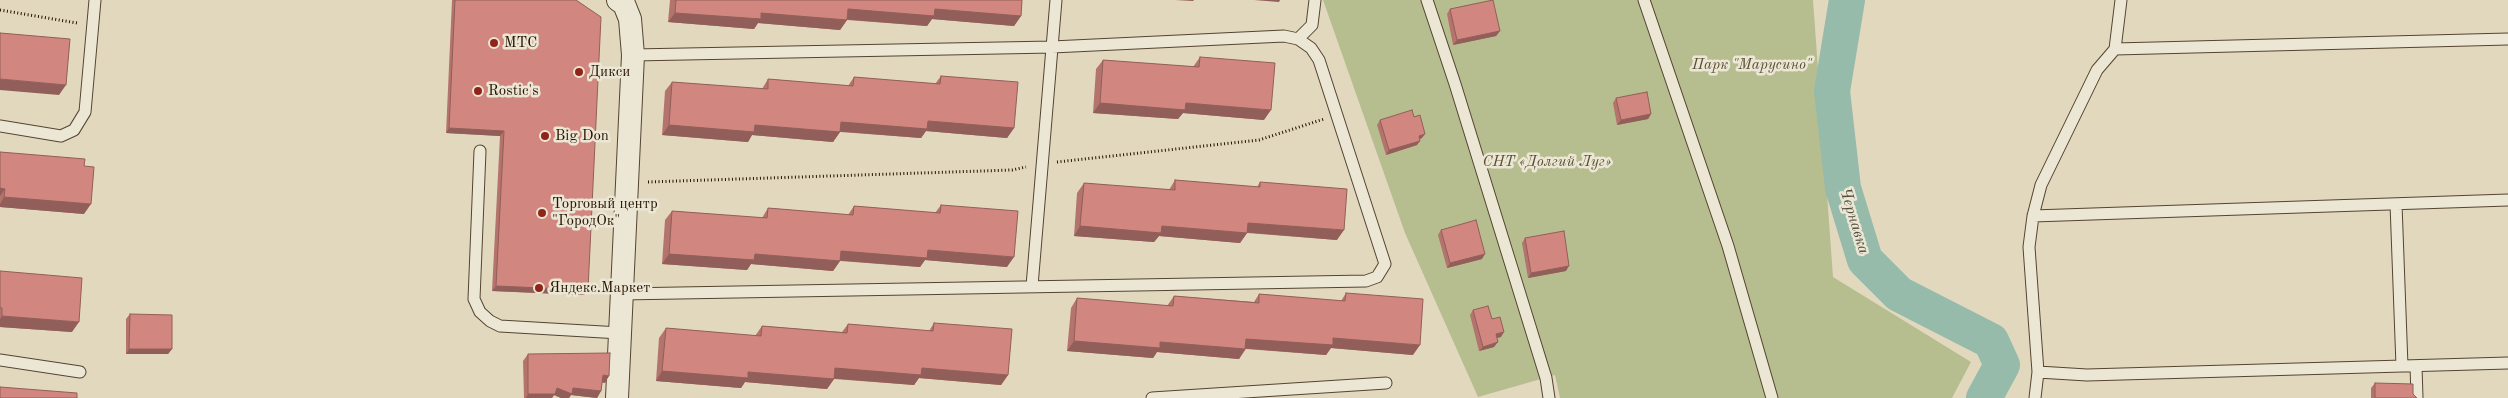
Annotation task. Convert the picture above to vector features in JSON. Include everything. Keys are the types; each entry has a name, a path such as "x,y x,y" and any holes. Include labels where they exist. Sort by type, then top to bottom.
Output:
{"street":[{"path":"617,398 633,55 630,19 622,1"}],"lane":[{"path":"0,126 61,136 74,130 86,112 95,0"},
{"path":"1032,286 1056,0"},
{"path":"1298,39 1312,25 1315,0"},
{"path":"1426,0 1455,84 1543,368 1549,398"},
{"path":"1644,0 1728,246 1772,398"},
{"path":"2035,398 2038,372 2029,247 2033,216 2041,185 2097,70 2115,49 2121,0"},
{"path":"622,294 1366,282 1377,277 1385,264 1319,60 1311,48 1298,39 1284,36 1052,47 633,55"},
{"path":"2115,49 2508,39"},
{"path":"480,151 474,299 480,312 490,321 500,326 620,332"},
{"path":"2033,216 2508,200"},
{"path":"2396,204 2402,366"},
{"path":"0,360 80,372"},
{"path":"2038,372 2087,375 2508,364"},
{"path":"2416,366 2417,398"},
{"path":"1152,398 1386,383"}],"path":[{"path":"0,10 93,25"},
{"path":"627,182 1012,170 1042,164 1259,140 1336,115"}],"green space":[{"name":"СНТ «Долгий Луг»","path":"1323,0 1813,0 1833,277 1971,362 1952,398 1560,398 1555,375 1478,397 1405,233"}],"building":[{"name":"Торговый центр \"ГородОк\"","path":"455,0 576,0 601,17 588,290 496,286 504,131 449,128"},
{"path":"676,0 1022,0 1021,16 935,9 934,16 848,9 847,20 761,13 761,19 675,13"},
{"path":"1493,0 1500,31 1457,40 1450,9"},
{"path":"0,33 70,39 66,85 0,79"},
{"path":"1200,57 1275,63 1271,110 1186,103 1185,110 1100,103 1103,60 1199,67"},
{"path":"941,76 1018,82 1014,128 928,121 927,129 841,122 840,132 755,125 754,132 669,125 672,82 768,89 768,79 853,86 854,77 940,84"},
{"path":"1647,92 1651,114 1621,120 1616,98"},
{"path":"1412,110 1414,117 1420,115 1425,134 1419,136 1420,141 1389,150 1380,120"},
{"path":"0,152 85,159 84,166 94,167 91,204 4,197 5,189 0,188"},
{"path":"1175,180 1260,187 1260,182 1347,189 1344,230 1248,223 1247,233 1162,226 1161,233 1080,226 1084,183 1175,190"},
{"path":"941,205 1018,211 1014,257 928,250 927,258 841,251 840,261 755,254 754,260 669,254 672,211 767,218 768,208 853,215 854,206 940,213"},
{"path":"1476,220 1485,254 1450,263 1441,230"},
{"path":"1564,231 1569,266 1531,273 1525,238"},
{"path":"0,271 82,278 79,322 2,316 2,308 0,308"},
{"path":"1346,293 1423,299 1420,345 1333,338 1333,345 1246,339 1245,349 1160,342 1160,348 1074,341 1077,298 1173,306 1174,296 1259,303 1259,294 1345,301"},
{"path":"1488,306 1492,319 1500,317 1504,332 1496,334 1498,342 1483,347 1473,310"},
{"path":"130,314 172,315 172,349 129,349"},
{"path":"934,323 1012,329 1008,375 922,368 921,375 835,368 834,379 748,372 748,378 662,371 666,328 761,336 762,326 847,333 848,324 933,331"},
{"path":"610,353 609,376 603,375 601,391 573,388 572,394 557,388 555,394 528,394 528,354"},
{"path":"2375,383 2413,384 2413,394 2417,398 2375,398"},
{"path":"0,387 77,393 77,398 0,398"}],"waterway":[{"name":"Чернавка","path":"1847,0 1832,91 1843,188 1865,260 1899,294 1991,341 2002,365 1984,398"}],"place":[{"name":"МТС","path":"494,43"},
{"name":"Дикси","path":"579,72"},
{"name":"Rostic's","path":"478,91"},
{"name":"Big Don","path":"545,136"},
{"name":"Торговый центр \"ГородОк\"","path":"542,213"},
{"name":"Яндекс.Маркет","path":"539,288"}],"park label":[{"name":"Парк \"Марусино\"","path":"1752,65"}]}
